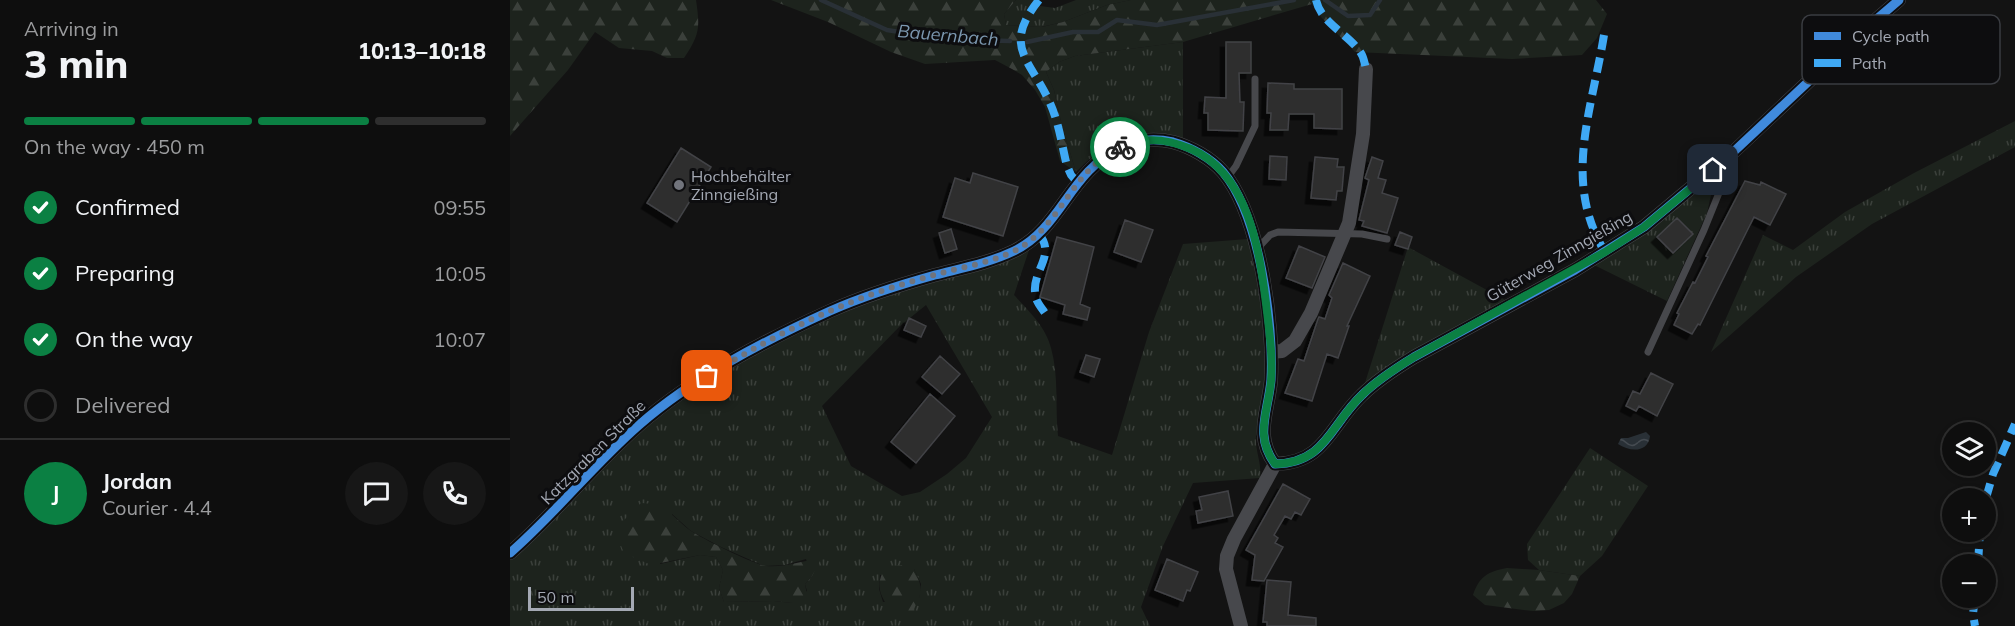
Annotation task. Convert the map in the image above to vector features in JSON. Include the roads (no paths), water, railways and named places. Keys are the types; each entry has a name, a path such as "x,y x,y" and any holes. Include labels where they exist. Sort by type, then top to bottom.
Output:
{"street":[{"name":"Güterweg Zinngießing","path":"1882,15 1899,0"},
{"path":"1271,352 1282,351 1295,341 1311,314 1349,223 1363,134 1366,69"},
{"name":"Güterweg Zinngießing","path":"1275,464 1291,464 1317,451 1360,397 1388,373 1605,252 1644,227 1728,157 1806,84"},
{"name":"Katzgraben Straße","path":"510,553 532,534 637,426 688,387 782,335 848,304 908,282 984,263 1015,251 1038,234 1053,218 1077,182 1094,164 1110,152 1130,143 1161,139 1196,151 1211,161 1227,178 1244,208 1254,235 1271,352 1271,382 1263,440 1266,452 1275,464"},
{"path":"1241,626 1226,569 1227,556 1233,539 1275,464"}],"lane":[{"path":"1227,178 1236,166 1256,126 1255,79"},
{"path":"1648,352 1704,230 1723,183 1728,157"},
{"path":"1257,250 1270,235 1278,232 1362,234 1386,239"}],"water":[{"path":"1646,432 1650,436 1649,442 1642,448 1628,449 1618,444 1621,438"}],"waterway":[{"name":"Bauernbach","path":"821,0 887,30 943,39 1010,41"},
{"name":"Bauernbach","path":"1027,42 1073,32 1098,32 1117,20 1157,25 1294,0"},
{"name":"Bauernbach","path":"1325,0 1348,16 1370,15 1380,0"}],"place":[{"name":"Hochbehälter Zinngießing","path":"679,185"}]}
